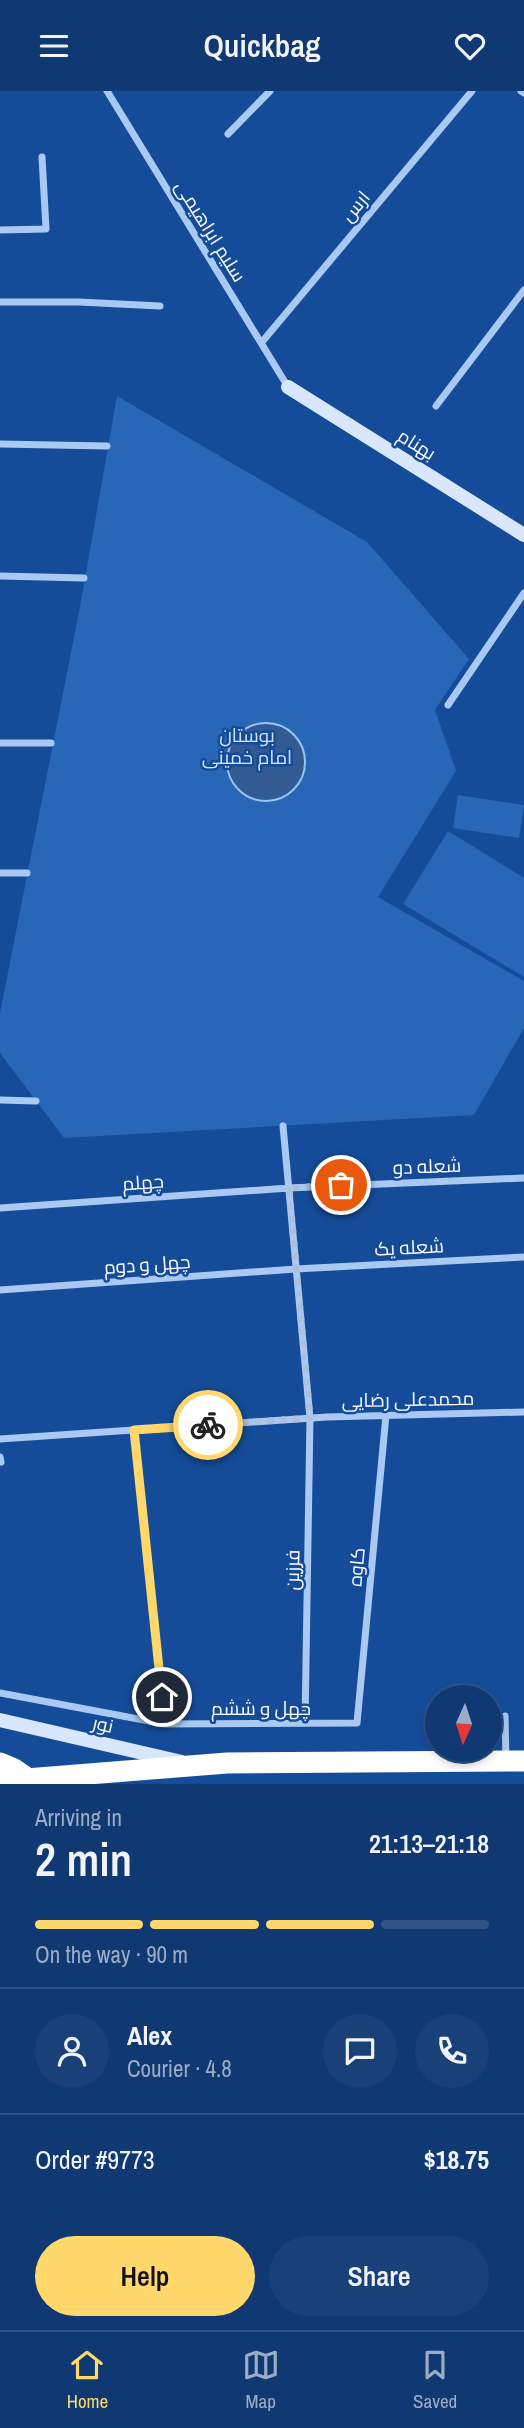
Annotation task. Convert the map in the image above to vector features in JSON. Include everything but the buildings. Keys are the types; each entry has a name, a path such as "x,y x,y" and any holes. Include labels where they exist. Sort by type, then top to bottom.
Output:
{"highway":[{"path":"0,1781 227,1763 515,1761"},
{"path":"0,1763 36,1784"}],"street":[{"name":"سلیم ابراهیمی","path":"107,91 288,387"},
{"path":"228,134 270,91"},
{"name":"ارس","path":"262,342 472,91"},
{"path":"0,230 46,229 42,157"},
{"path":"436,406 524,290"},
{"path":"0,302 160,306"},
{"name":"بهنام","path":"288,387 524,535"},
{"path":"0,444 107,446"},
{"path":"0,576 84,578"},
{"path":"448,705 524,593"},
{"path":"0,743 51,743"},
{"path":"0,873 27,873"},
{"path":"0,1100 36,1101"},
{"name":"فرزین","path":"283,1126 310,1418 305,1723"},
{"name":"شعله دو","path":"289,1188 524,1178"},
{"name":"چهلم","path":"0,1208 289,1188"},
{"name":"شعله یک","path":"296,1269 524,1257"},
{"name":"چهل و دوم","path":"0,1290 296,1269"},
{"name":"محمدعلی رضایی","path":"0,1439 310,1418 524,1412"},
{"name":"کاوه","path":"357,1723 386,1415"},
{"path":"134,1430 165,1724"},
{"name":"چهل و ششم","path":"0,1693 165,1724 357,1723"},
{"path":"505,1716 515,1761"},
{"name":"نور","path":"0,1720 197,1765"}],"green space":[{"name":"بوستان امام خمینی","path":"117,396 367,542 469,659 435,710 456,771 378,897 524,981 524,1028 474,1115 64,1138 0,1053 0,1013 80,607"},
{"path":"458,795 524,805 519,838 453,828"},
{"path":"448,831 524,878 524,977 403,904"}],"shaded area":[{"path":"266,723 281,726 298,740 305,762 302,777 288,794 266,801 251,798 234,784 227,762 230,747 244,730"}],"way so far":[{"path":"208,1425 310,1418 289,1188 341,1185"}],"route":[{"path":"162,1697 134,1430 208,1425"}]}
